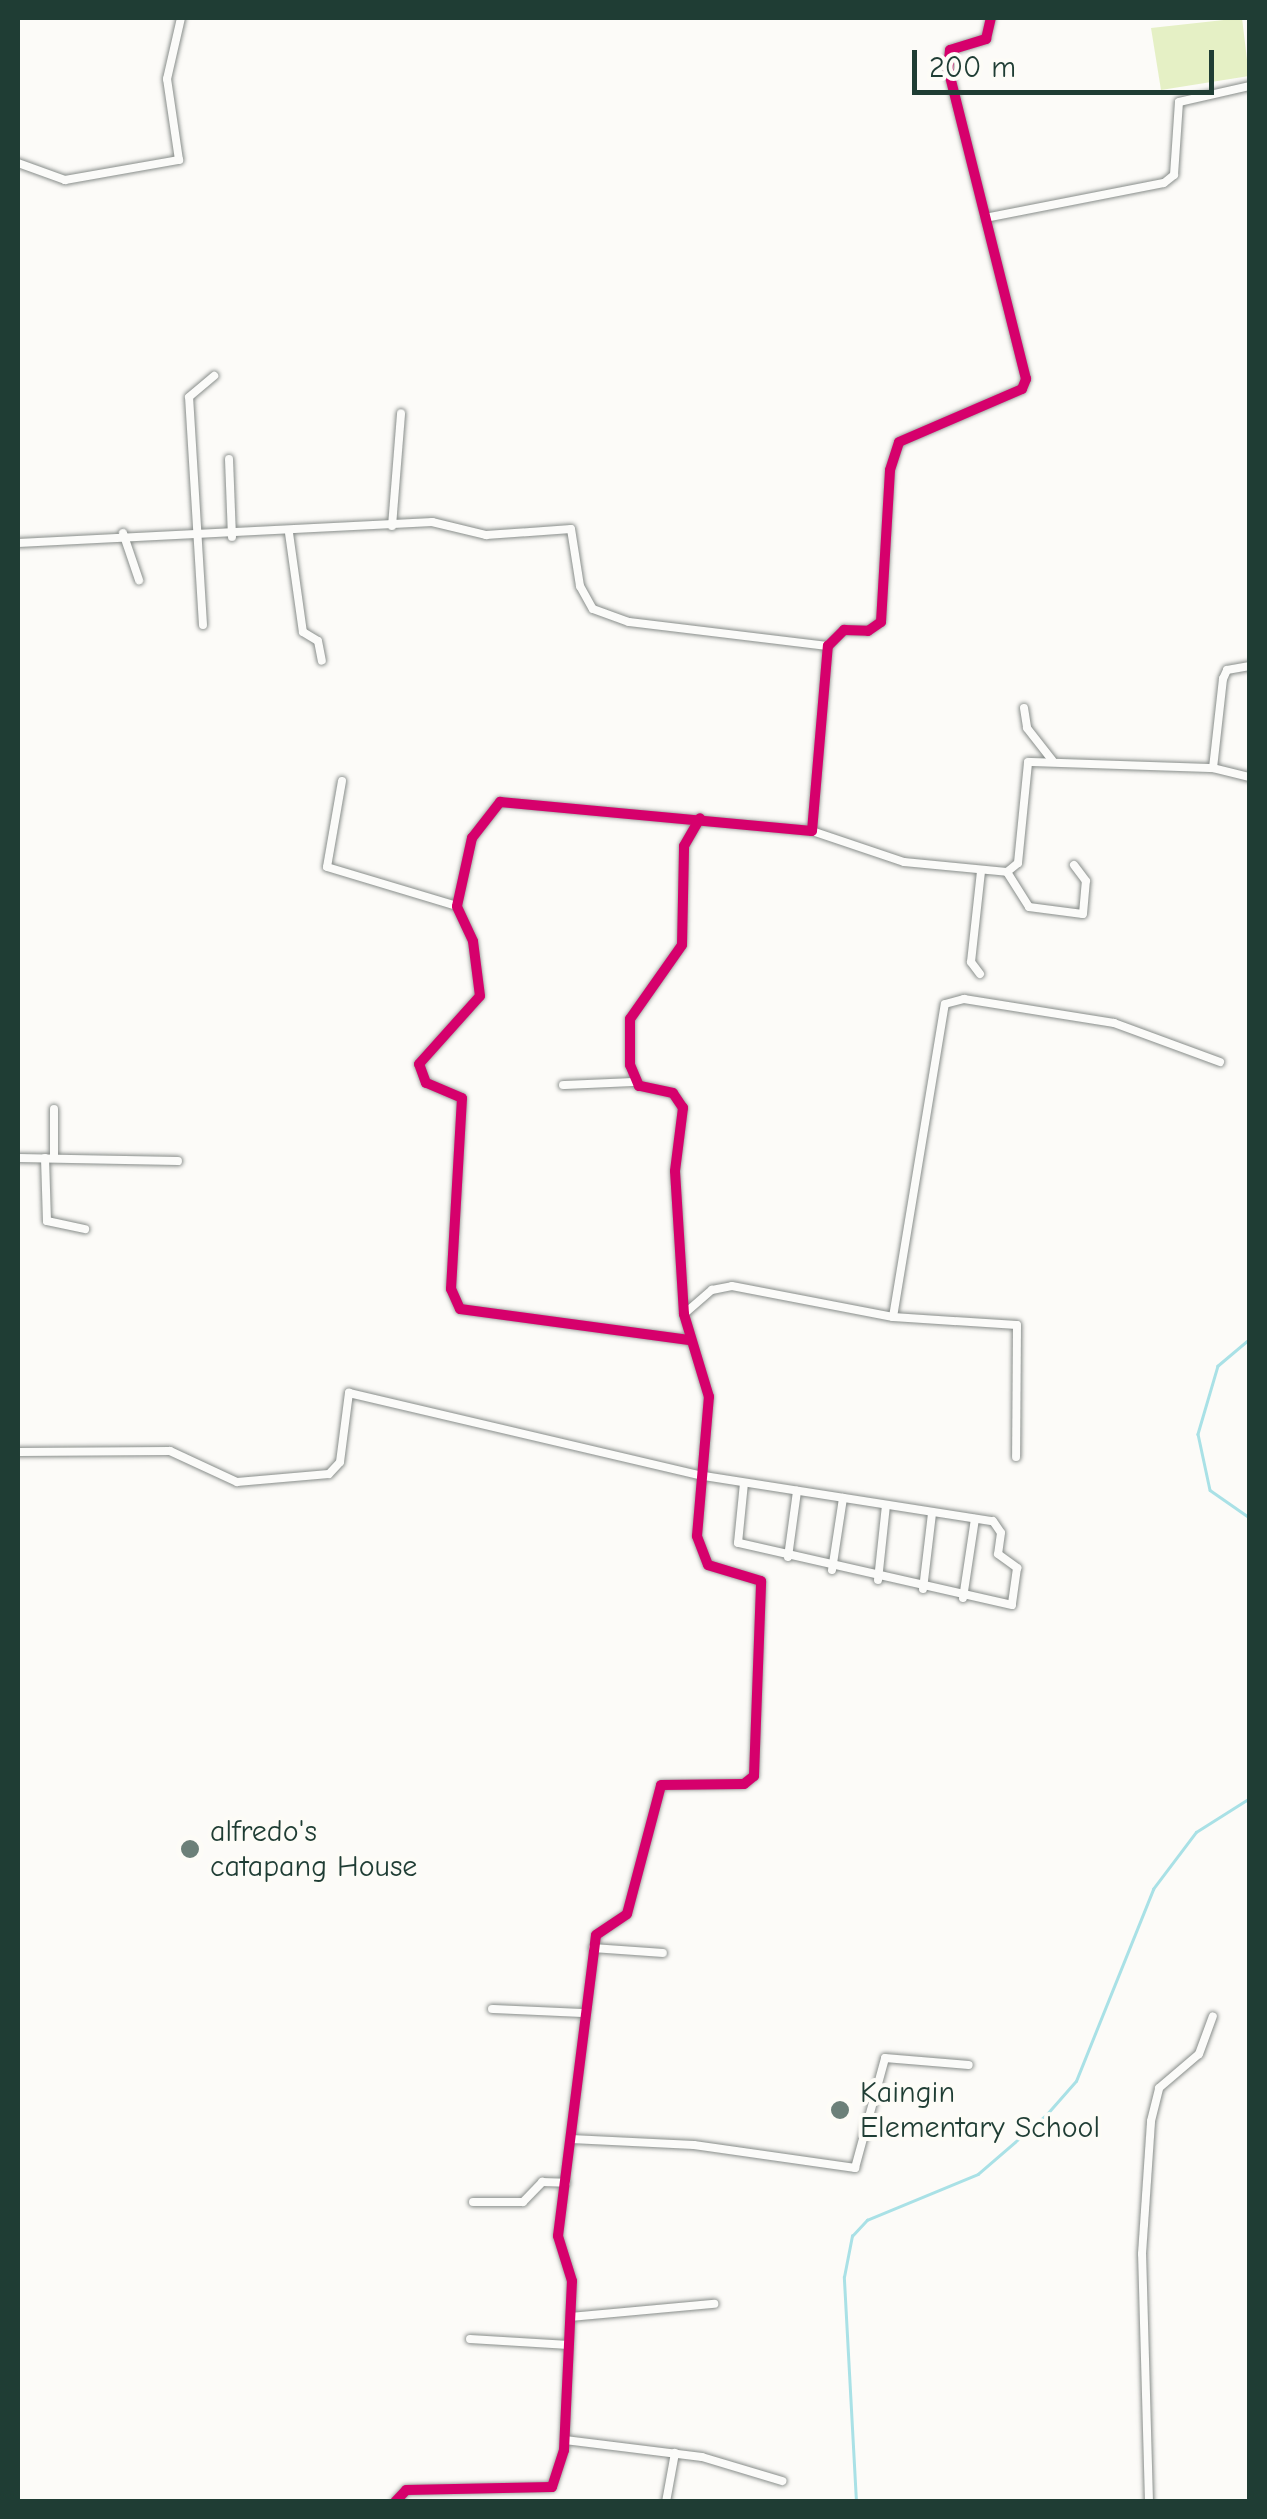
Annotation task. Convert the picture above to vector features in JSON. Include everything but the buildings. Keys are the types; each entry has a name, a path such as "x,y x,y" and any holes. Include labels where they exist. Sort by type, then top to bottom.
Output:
{"street":[{"path":"18,164 65,180 179,160 167,79 181,18"},
{"path":"812,831 828,646 844,630 868,631 881,622 890,470 899,442 1024,385 947,57 957,45 986,39 991,18"},
{"path":"985,218 1164,183 1174,175 1179,102 1250,86"},
{"path":"203,625 189,396 214,376"},
{"path":"392,526 401,414"},
{"path":"229,458 232,537"},
{"path":"18,543 124,533 232,537 432,522 486,536 572,529 580,586 593,610 644,625 828,646"},
{"path":"124,533 139,580"},
{"path":"288,533 303,632 318,642 322,661"},
{"path":"1214,768 1223,679 1227,670 1250,666"},
{"path":"1024,708 1027,728 1052,760"},
{"path":"1007,872 1020,850 1024,771 1028,762 1214,768 1250,777"},
{"path":"342,782 327,867 457,906"},
{"path":"688,1340 469,1312 454,1301 462,1098 426,1084 419,1064 480,996 476,952 457,906 472,838 500,802 700,818 773,833 812,831 904,862 1007,872"},
{"path":"635,1082 630,1019 682,945 684,846 700,818"},
{"path":"1007,872 1030,907 1083,914 1086,882 1074,865"},
{"path":"980,974 971,962 982,871"},
{"path":"893,1317 945,1004 964,999 1114,1023 1220,1062"},
{"path":"395,2502 406,2490 544,2491 556,2479 565,2440 571,2264 558,2236 593,1948 600,1930 627,1914 662,1785 744,1784 754,1776 761,1581 708,1565 700,1554 708,1384 688,1340 684,1314 675,1172 682,1108 672,1093 635,1082 563,1085"},
{"path":"54,1109 47,1221 85,1230"},
{"path":"18,1158 178,1161"},
{"path":"684,1314 712,1290 732,1286 893,1317 1017,1325 1016,1456"},
{"path":"18,1452 170,1452 236,1482 329,1474 340,1462 349,1393 704,1476 993,1521 1002,1532 998,1554 1018,1578 1012,1605 832,1570 738,1543 744,1483"},
{"path":"788,1557 798,1491"},
{"path":"832,1570 843,1498"},
{"path":"878,1580 886,1505"},
{"path":"922,1589 932,1512"},
{"path":"963,1598 975,1519"},
{"path":"593,1948 664,1953"},
{"path":"492,2009 584,2014"},
{"path":"1149,2502 1142,2254 1151,2121 1159,2088 1198,2054 1213,2016"},
{"path":"572,2139 694,2145 854,2168 885,2058 969,2065"},
{"path":"473,2202 524,2202 542,2182 566,2183"},
{"path":"570,2317 714,2304"},
{"path":"470,2339 570,2346"},
{"path":"565,2440 675,2454 782,2481"},
{"path":"666,2502 675,2454"}],"green space":[{"path":"1242,18 1249,76 1161,90 1151,28"}],"waterway":[{"path":"1250,1339 1218,1366 1198,1434 1210,1490 1250,1518"},
{"path":"856,2502 844,2277 852,2236 867,2220 978,2174 1046,2115 1076,2081 1153,1889 1196,1832 1250,1798"}],"cycle path":[{"path":"689,1340 460,1309 451,1289 462,1098 426,1083 419,1064 480,996 473,941 457,906 472,838 500,802 812,831 828,646 844,630 868,631 881,622 890,470 899,442 1022,389 1026,379 948,69 950,50 986,39 991,18"},
{"path":"395,2502 406,2490 552,2487 564,2450 572,2281 558,2236 596,1935 627,1914 661,1785 744,1784 754,1776 761,1581 708,1565 697,1536 709,1397 684,1314 675,1171 683,1108 673,1093 639,1086 630,1065 630,1019 682,945 684,846 700,818"}],"place":[{"name":"alfredo's catapang House","path":"190,1849"},
{"name":"Kaingin Elementary School","path":"840,2110"}]}
